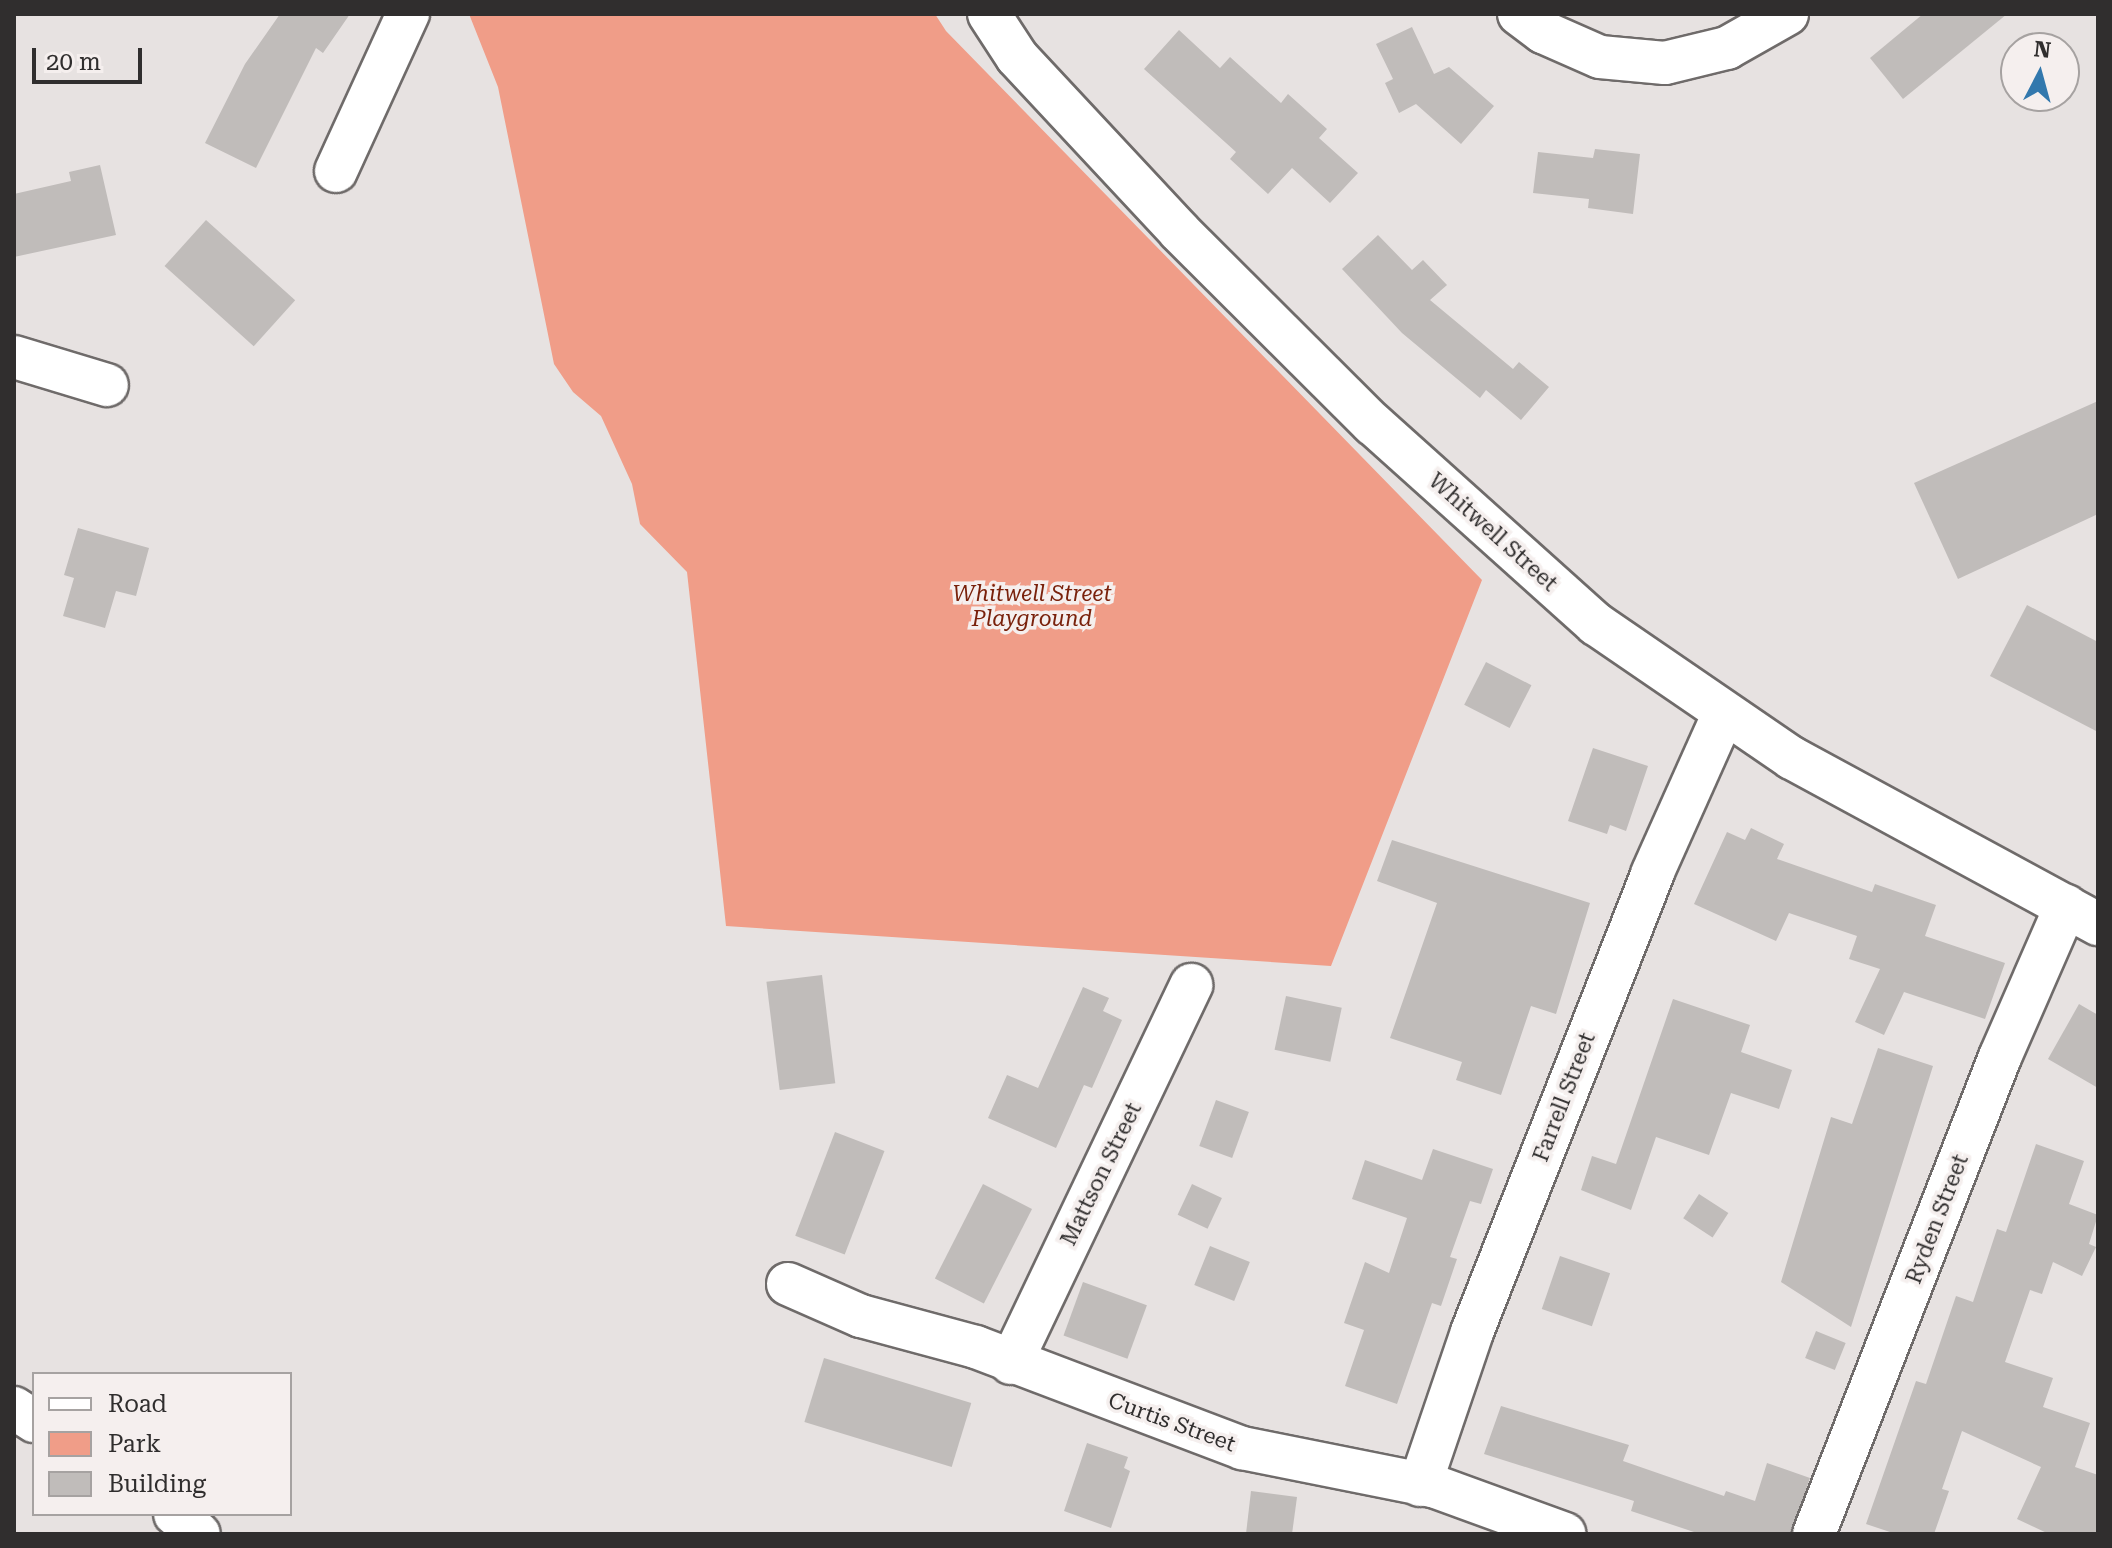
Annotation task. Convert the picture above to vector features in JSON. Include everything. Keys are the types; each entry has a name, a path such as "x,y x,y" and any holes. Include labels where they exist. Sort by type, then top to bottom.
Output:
{"street":[{"path":"336,171 408,14"},
{"name":"Whitwell Street","path":"989,14 1017,57 1180,232 1373,424 1596,624 1723,715 1872,806 2082,915"},
{"path":"1519,14 1543,32 1600,57 1665,63 1727,48 1787,14"},
{"path":"14,357 107,385"},
{"name":"Farrell Street","path":"1420,1485 1472,1332 1646,889 1723,715"},
{"name":"Ryden Street","path":"1814,1534 2000,1057 2082,915"},
{"name":"Mattson Street","path":"1011,1363 1191,985"},
{"name":"Curtis Street","path":"788,1284 861,1316 976,1347 1011,1363 1242,1448 1420,1485 1565,1534"},
{"path":"14,1408 32,1420"},
{"path":"177,1516 199,1534"}],"green space":[{"name":"Whitwell Street Playground","path":"469,14 935,14 946,31 1482,580 1331,966 726,926 687,572 640,524 632,484 601,416 573,392 554,364 498,87"}],"building":[{"path":"280,14 350,14 323,53 316,48 256,168 205,143 245,64"},
{"path":"1923,14 2007,14 1903,99 1870,58"},
{"path":"1412,27 1434,74 1449,67 1494,106 1461,144 1416,104 1399,113 1385,83 1393,79 1376,44"},
{"path":"1179,30 1220,68 1230,57 1281,103 1288,94 1327,129 1319,138 1358,173 1330,203 1292,168 1268,194 1230,159 1236,152 1144,69"},
{"path":"1595,149 1640,154 1633,214 1588,208 1589,199 1533,193 1538,152 1593,158"},
{"path":"100,165 116,235 14,257 14,194 71,181 69,172"},
{"path":"206,220 295,300 254,346 165,266"},
{"path":"1378,235 1412,270 1423,260 1447,285 1430,300 1513,369 1519,362 1549,387 1521,420 1486,390 1480,398 1402,333 1342,269"},
{"path":"2098,401 2098,514 1958,579 1914,483"},
{"path":"78,528 149,548 136,596 116,591 105,628 63,616 74,578 64,575"},
{"path":"2027,605 2098,642 2098,732 1990,676"},
{"path":"1486,662 1531,685 1510,728 1464,705"},
{"path":"1593,748 1648,766 1626,831 1610,825 1607,834 1568,821"},
{"path":"1751,828 1784,844 1777,859 1872,892 1875,884 1936,905 1925,936 2005,963 1985,1019 1904,992 1884,1035 1855,1022 1880,969 1849,959 1857,936 1789,913 1776,941 1694,904 1727,832 1745,840"},
{"path":"1392,840 1590,903 1556,1014 1531,1006 1501,1095 1456,1080 1462,1062 1390,1038 1437,903 1377,881"},
{"path":"822,975 835,1083 780,1090 766,982"},
{"path":"1083,987 1109,998 1103,1011 1122,1020 1092,1088 1084,1085 1056,1148 988,1118 1007,1075 1038,1088"},
{"path":"1286,996 1342,1008 1330,1062 1275,1050"},
{"path":"1673,999 1750,1025 1741,1052 1792,1070 1779,1109 1731,1093 1709,1155 1656,1137 1631,1210 1581,1190 1592,1156 1616,1164"},
{"path":"2079,1004 2098,1015 2098,1088 2048,1059"},
{"path":"1878,1048 1933,1066 1851,1327 1781,1282 1831,1117 1852,1124"},
{"path":"1216,1100 1249,1112 1232,1158 1199,1146"},
{"path":"835,1132 884,1151 845,1255 795,1236"},
{"path":"2036,1144 2084,1161 2069,1204 2098,1215 2089,1244 2096,1247 2082,1276 2053,1262 2042,1294 2030,1290 2005,1362 2053,1378 2043,1407 2090,1423 2075,1467 2098,1475 2098,1534 2049,1534 2017,1519 2041,1467 1962,1431 1942,1489 1949,1491 1934,1534 1896,1534 1866,1524 1916,1381 1926,1384 1956,1296 1973,1302 1997,1229 2006,1232"},
{"path":"1433,1149 1493,1169 1481,1204 1470,1201 1450,1257 1457,1259 1441,1306 1432,1303 1397,1404 1345,1386 1364,1330 1344,1323 1365,1262 1389,1273 1407,1218 1352,1199 1365,1160 1422,1180"},
{"path":"983,1184 1032,1209 984,1303 935,1278"},
{"path":"1192,1184 1222,1198 1208,1229 1178,1215"},
{"path":"1699,1194 1728,1213 1713,1237 1683,1218"},
{"path":"1210,1246 1250,1262 1234,1301 1194,1285"},
{"path":"1560,1256 1610,1273 1592,1326 1542,1309"},
{"path":"1083,1282 1147,1305 1127,1359 1064,1336"},
{"path":"1816,1331 1846,1343 1835,1370 1805,1358"},
{"path":"824,1358 971,1403 952,1467 804,1422"},
{"path":"1501,1406 1629,1445 1623,1461 1724,1496 1726,1491 1755,1501 1767,1463 1810,1478 1791,1534 1700,1534 1631,1511 1634,1501 1484,1454"},
{"path":"1087,1443 1128,1457 1124,1468 1130,1471 1111,1528 1064,1511"},
{"path":"1251,1491 1297,1497 1292,1534 1246,1534"}]}
